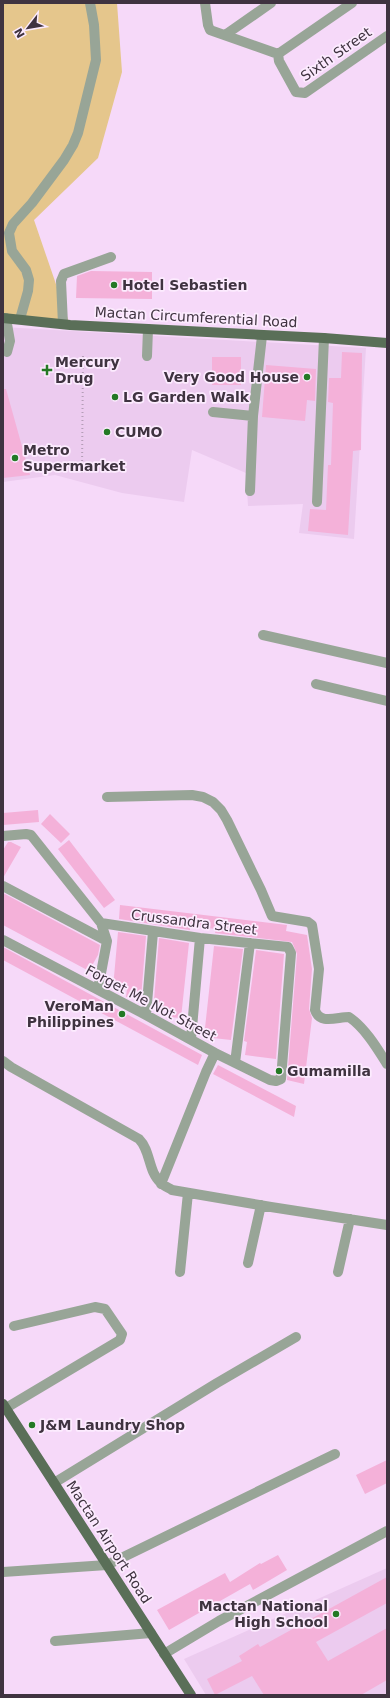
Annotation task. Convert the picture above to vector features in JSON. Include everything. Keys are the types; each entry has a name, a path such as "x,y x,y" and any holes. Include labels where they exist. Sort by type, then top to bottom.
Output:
{"main road":[{"name":"Mactan Circumferential Road","path":"4,318 63,324 262,336 324,338 387,343"},
{"name":"Mactan Airport Road","path":"4,1406 191,1695"}],"street":[{"path":"20,319 28,290 29,280 26,270 7,252 9,232 13,224 55,172 73,145 78,133 96,60 94,25 90,3"},
{"path":"205,3 210,30 278,54 352,3"},
{"path":"225,35 271,3"},
{"name":"Sixth Street","path":"278,54 279,61 296,92 305,93 387,36"},
{"path":"63,324 61,281 64,274 111,257"},
{"path":"3,347 6,352 10,341 4,318"},
{"path":"147,356 148,329"},
{"path":"250,491 253,416 262,336"},
{"path":"317,502 324,338"},
{"path":"213,412 253,416"},
{"path":"263,635 387,663"},
{"path":"316,684 387,701"},
{"path":"107,798 192,795 203,797 213,802 227,820 272,916 308,922 312,926 319,969 315,1010 318,1016 326,1019 349,1017 360,1027 387,1064"},
{"path":"3,836 26,834 31,836 102,922 107,941 98,990"},
{"path":"3,886 107,941"},
{"name":"Crussandra Street","path":"102,922 153,932 250,944 288,947 291,953 282,1072"},
{"path":"146,1015 153,932"},
{"path":"191,1039 200,938"},
{"name":"Forget Me Not Street","path":"3,940 215,1053 270,1080 276,1081 281,1079 282,1072"},
{"path":"235,1063 250,944"},
{"path":"161,1184 215,1053"},
{"path":"3,1061 138,1139 145,1147 154,1175 161,1184 172,1190 387,1225"},
{"path":"180,1272 188,1193"},
{"path":"248,1263 261,1205"},
{"path":"338,1272 350,1219"},
{"path":"4,1406 120,1340 122,1334 105,1309 95,1307 14,1326"},
{"path":"54,1483 217,1382 296,1337"},
{"path":"3,1572 107,1565 335,1454"},
{"path":"164,1654 220,1621 387,1531"},
{"path":"56,1641 151,1633"}],"path":[{"path":"82,473 84,354"}],"shaded area":[{"path":"3,3 117,3 122,72 98,158 34,220 70,325 3,319"},
{"path":"3,327 366,348 354,539 299,533 303,504 248,506 246,473 192,450 184,502 122,493 55,475 3,482"},
{"name":"Mactan National High School","path":"387,1568 387,1695 206,1695 184,1659"}],"building":[{"name":"Hotel Sebastien","path":"91,271 152,272 152,299 76,298 77,276"},
{"path":"342,352 362,353 361,450 353,451 348,535 308,531 310,509 326,510 328,465 331,465 333,403 328,402 329,378 341,378"},
{"path":"212,357 241,357 241,385 212,385"},
{"path":"266,365 316,369 315,401 307,400 305,421 262,417"},
{"path":"3,389 6,389 30,475 3,478"},
{"path":"38,810 39,822 3,825 3,813"},
{"path":"50,814 70,834 61,843 41,824"},
{"path":"69,840 115,900 104,908 58,849"},
{"path":"8,842 21,847 3,878 3,850"},
{"path":"3,893 100,945 98,955 89,971 3,925"},
{"path":"120,905 287,925 286,931 307,935 312,969 309,1009 312,1018 304,1084 287,1080 297,954 292,942 215,933 216,929 190,926 190,930 119,919"},
{"path":"118,932 146,936 141,998 126,997 127,989 113,988"},
{"path":"159,938 189,943 181,1018 168,1017 169,1008 156,1006 157,1000 154,1000"},
{"path":"214,946 243,949 231,1040 204,1037"},
{"path":"3,947 202,1055 198,1065 3,960"},
{"path":"256,950 284,954 276,1059 245,1055 247,1042 244,1041"},
{"path":"218,1065 296,1106 294,1117 213,1074"},
{"path":"387,1460 387,1483 365,1494 356,1475"},
{"path":"278,1555 287,1570 253,1590 250,1584 169,1630 157,1610 225,1573 230,1582 260,1563 261,1564"},
{"name":"Mactan National High School","path":"387,1577 387,1603 316,1642 328,1661 387,1628 387,1680 361,1695 264,1695 252,1676 215,1695 207,1679 242,1661 239,1656 258,1644 260,1647"}],"place":[{"name":"Hotel Sebastien","path":"114,285"},
{"name":"Mercury Drug","path":"47,370"},
{"name":"Very Good House","path":"307,377"},
{"name":"LG Garden Walk","path":"115,397"},
{"name":"CUMO","path":"107,432"},
{"name":"Metro Supermarket","path":"15,458"},
{"name":"VeroMan Philippines","path":"122,1014"},
{"name":"Gumamilla","path":"279,1071"},
{"name":"J&M Laundry Shop","path":"32,1425"},
{"name":"Mactan National High School","path":"336,1614"}]}
